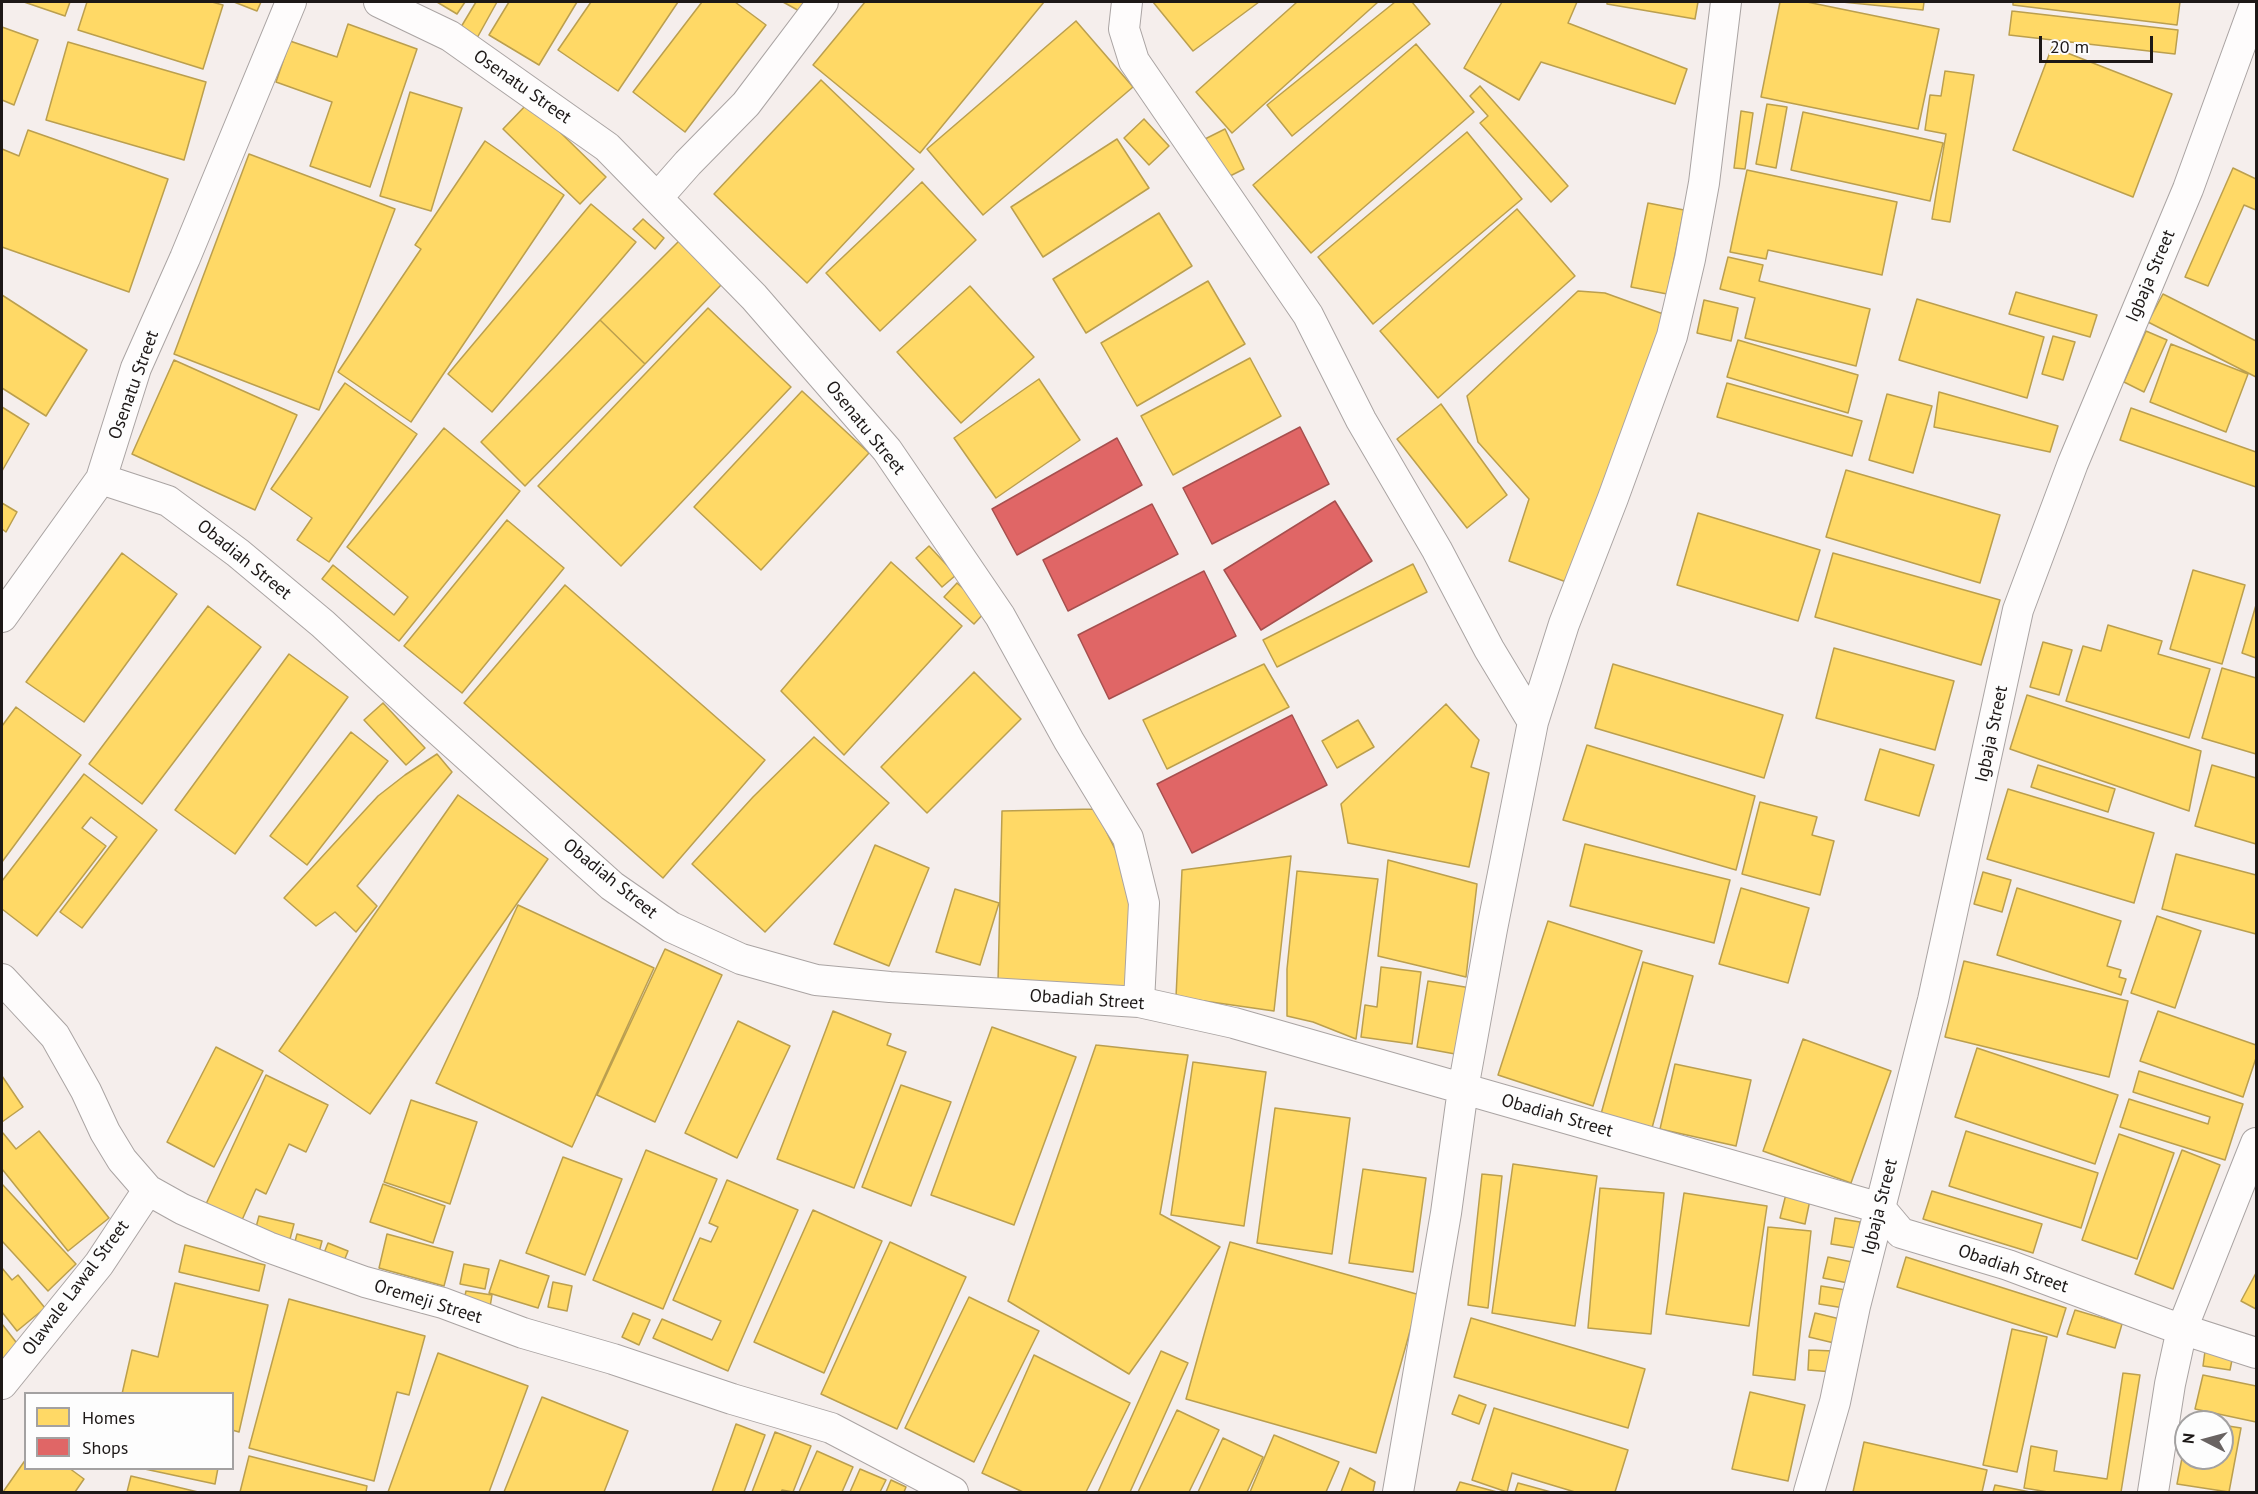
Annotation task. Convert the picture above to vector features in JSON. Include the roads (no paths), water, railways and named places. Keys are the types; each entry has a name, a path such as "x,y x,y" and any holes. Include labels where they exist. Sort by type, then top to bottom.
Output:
{"street":[{"name":"Osenatu Street","path":"2,617 101,479 136,368 185,258 291,2"},
{"name":"Osenatu Street","path":"379,2 450,36 607,147 754,297 887,450 1000,616 1069,741 1128,838 1144,903 1139,1002"},
{"path":"658,197 746,104 822,2"},
{"path":"1127,2 1124,29 1134,61 1308,315 1361,420 1437,550 1489,650 1533,722"},
{"path":"1398,1492 1446,1213 1463,1089 1533,722 1564,624 1672,336 1690,259 1704,183 1726,2"},
{"name":"Igbaja Street","path":"1809,1492 1835,1402 1855,1306 1933,1000 2018,610 2073,463 2188,189 2256,2"},
{"name":"Obadiah Street","path":"101,479 168,501 238,553 323,624 422,716 612,885 671,927 741,959 816,980 890,987 1139,1002 1234,1023 1880,1208 1901,1233 2008,1265 2182,1329 2256,1353"},
{"name":"Oremeji Street","path":"2,979 55,1036 122,1160 148,1190 182,1209 268,1247 365,1282 443,1303 523,1333 831,1428 953,1492"},
{"path":"2153,1492 2170,1384 2182,1329 2256,1143"},
{"name":"Olawale Lawal Street","path":"2,1384 99,1264 148,1190"}]}
